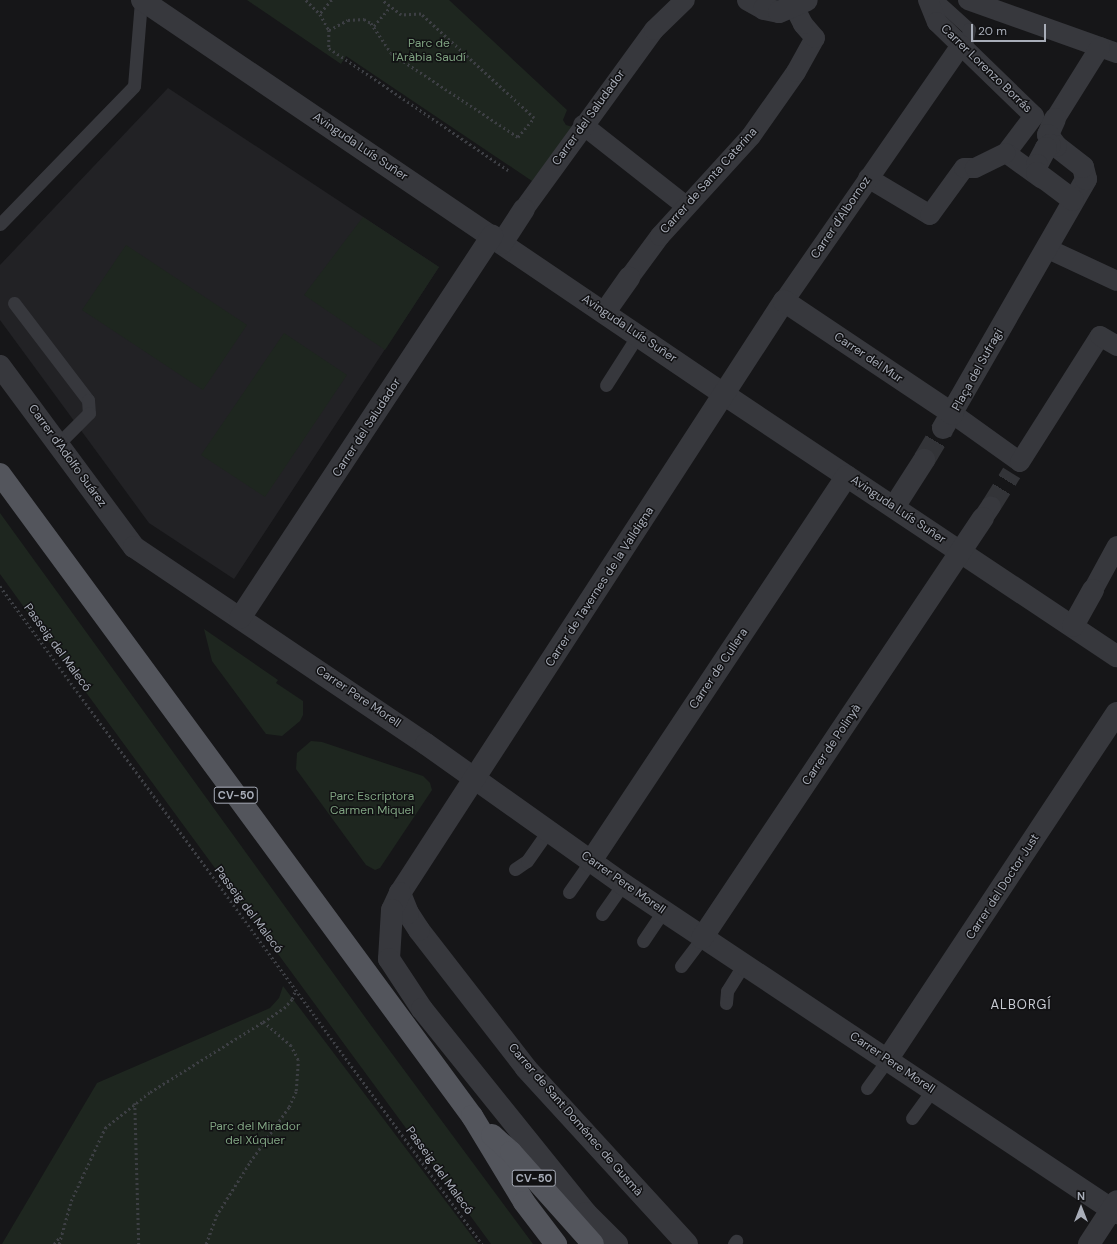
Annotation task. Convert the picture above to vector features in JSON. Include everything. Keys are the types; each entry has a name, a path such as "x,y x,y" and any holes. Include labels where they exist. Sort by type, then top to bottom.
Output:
{"main road":[{"name":"CV-50","path":"0,474 472,1116 524,1202 556,1244"},
{"name":"CV-50","path":"472,1116 511,1152 593,1244"}],"street":[{"name":"Avinguda Luís Suñer","path":"141,0 605,312 725,395 1117,656"},
{"name":"Carrer del Saludador","path":"240,618 497,239 524,209 583,125 654,30 685,0"},
{"path":"748,0 764,9 779,12 801,4"},
{"name":"Carrer Lorenzo Borrás","path":"928,0 937,22 963,47 1045,118"},
{"path":"868,178 930,216 964,168 975,168 1006,153 1045,118 1108,50 968,0"},
{"name":"Carrer de Santa Caterina","path":"605,312 660,236 751,136 796,72 815,38 803,24 801,4"},
{"name":"Carrer d'Albornoz","path":"725,395 784,301 868,178 963,47"},
{"path":"1045,118 1048,135 1056,146"},
{"path":"583,125 686,206"},
{"path":"1042,179 1037,173 1037,166 1046,148 1050,145 1056,146"},
{"name":"Plaça del Sufragi","path":"1056,146 1083,167 1086,175 948,421 1016,467 1100,336 1112,343"},
{"path":"1006,153 1073,200"},
{"path":"1046,248 1117,281"},
{"name":"Carrer del Mur","path":"784,301 948,421"},
{"name":"Carrer d'Adolfo Suárez","path":"0,366 134,547"},
{"name":"Carrer de Tavernes de la Valldigna","path":"617,1244 586,1213 431,1021 389,959 392,910 400,893 473,779 725,395"},
{"path":"894,507 924,460"},
{"name":"Carrer de Cullera","path":"591,861 848,476"},
{"name":"Carrer de Polinyà","path":"702,938 987,512"},
{"path":"1073,626 1117,546"},
{"name":"Carrer Pere Morell","path":"134,547 426,744 473,779 702,938 932,1090 1115,1208"},
{"name":"Carrer del Doctor Just","path":"887,1060 1117,714"},
{"name":"Carrer de Sant Doménec de Gusmà","path":"400,893 408,913 420,930 526,1068 687,1244"},
{"path":"1089,1244 1115,1208"}],"lane":[{"path":"0,224 134,86 141,0"},
{"path":"937,0 969,29 963,47"},
{"path":"14,303 88,400 88,413 58,444"},
{"path":"606,385 638,335"},
{"path":"515,869 527,861 548,831"},
{"path":"569,892 591,861"},
{"path":"602,914 623,884"},
{"path":"643,941 663,911"},
{"path":"681,966 702,938"},
{"path":"726,1003 727,991 743,965"},
{"path":"867,1088 887,1060"},
{"path":"912,1118 932,1090"}],"path":[{"path":"306,0 320,14 329,30 329,48 343,60 508,170"},
{"path":"320,14 332,0"},
{"path":"329,30 348,20 364,19 374,26 391,52 518,137 534,118 421,14 401,15 382,0"},
{"path":"374,26 390,7"},
{"name":"Passeig del Malecó","path":"0,586 482,1244"},
{"path":"54,1244 59,1237 71,1201 105,1128 135,1102 284,1008 292,999 295,990"},
{"path":"206,1244 216,1216 250,1162 289,1107 296,1091 298,1060 291,1046 263,1022"},
{"path":"135,1102 139,1244"},
{"path":"59,1237 59,1244"}],"shaded area":[{"path":"168,88 439,267 234,579 149,523 0,320 0,265"}],"green space":[{"name":"Parc de l'Aràbia Saudí","path":"247,0 449,0 567,110 563,120 566,125 573,127 577,124 532,181 346,56 341,64"},
{"path":"363,217 439,267 385,350 304,295"},
{"path":"126,245 247,325 203,390 82,310"},
{"path":"284,333 347,375 265,497 201,455"},
{"path":"0,513 370,1024 533,1244 491,1244 60,657 0,574"},
{"path":"204,629 278,680 276,683 303,701 303,715 300,721 282,736 266,734 212,661"},
{"name":"Parc Escriptora Carmen Miquel","path":"311,741 322,742 423,776 430,783 432,790 380,868 375,870 366,865 296,769 297,753"},
{"name":"Parc del Mirador del Xúquer","path":"283,986 478,1244 2,1244 97,1083 270,1008 279,998"}],"tunnel":[{"path":"924,460 943,428"},
{"path":"991,506 1012,473"}],"district":[{"name":"ALBORGÍ","path":"1021,1005"}]}
